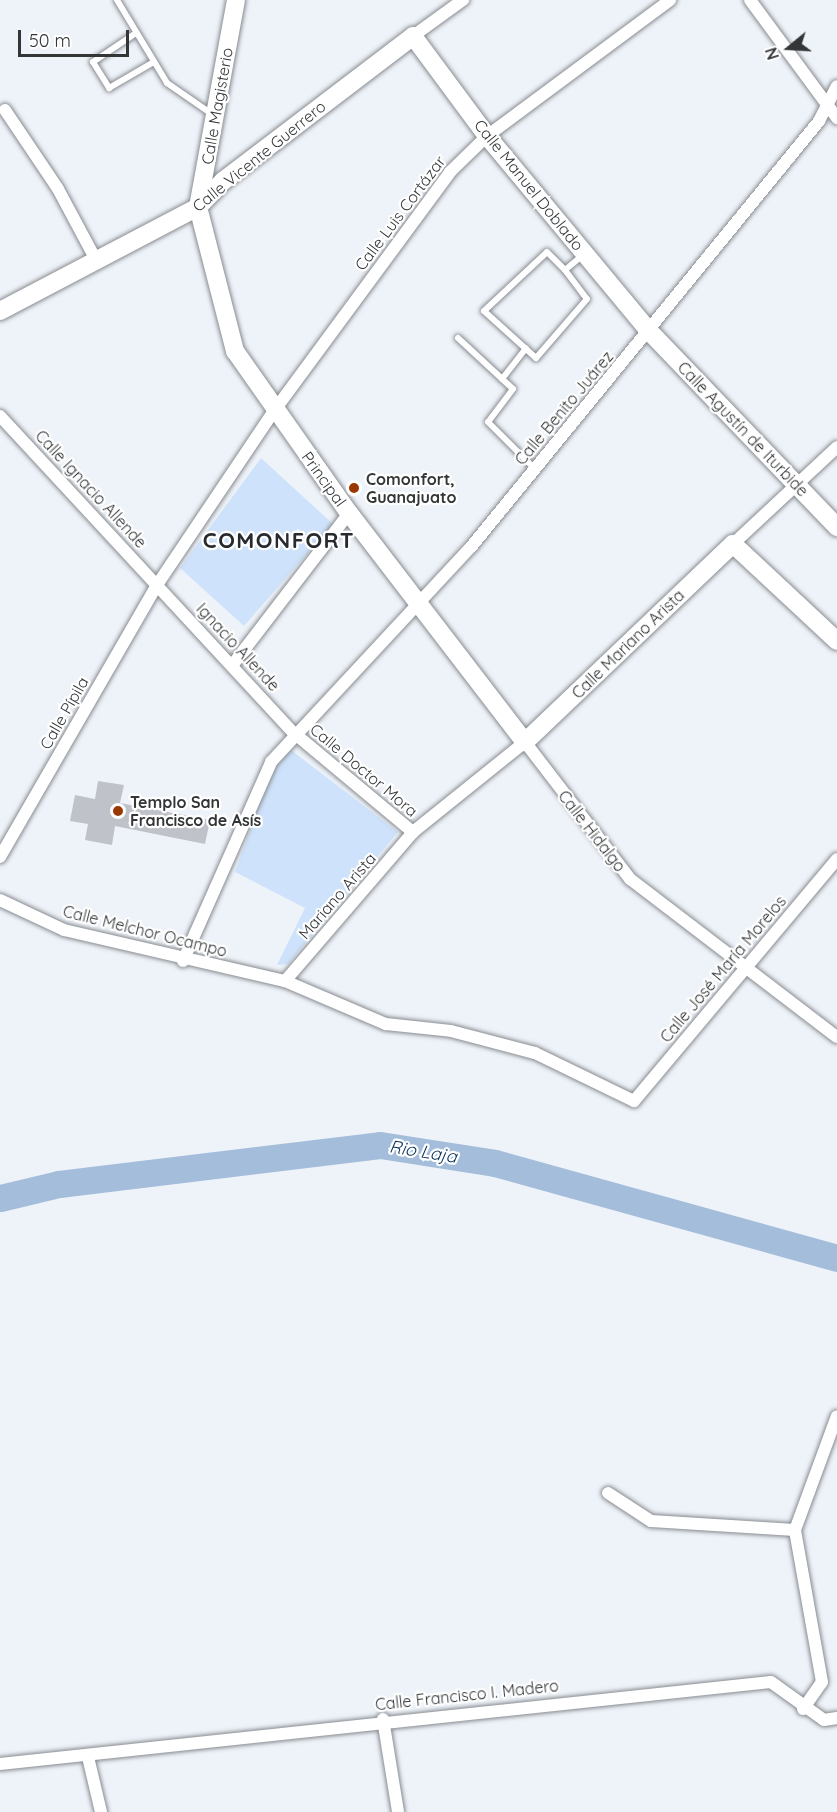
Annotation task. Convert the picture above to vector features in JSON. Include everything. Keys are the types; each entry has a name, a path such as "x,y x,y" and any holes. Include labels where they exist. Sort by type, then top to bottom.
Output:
{"street":[{"name":"Calle Magisterio","path":"236,0 198,207 235,351 274,411"},
{"path":"413,36 463,0"},
{"name":"Calle Luis Cortázar","path":"157,585 274,411 450,172 487,136 670,0"},
{"path":"750,0 837,118"},
{"name":"Calle Manuel Doblado","path":"413,36 487,136 649,331"},
{"name":"Calle Vicente Guerrero","path":"0,311 198,207 223,181 413,36"},
{"name":"Calle Benito Juárez","path":"183,961 271,762 294,733 422,602 535,469 819,121 837,86"},
{"path":"5,110 58,189 96,260"},
{"name":"Calle Agustín de Iturbide","path":"649,331 837,527"},
{"name":"Principal","path":"274,411 349,513 422,602"},
{"name":"Calle Ignacio Allende","path":"0,416 157,585"},
{"name":"Calle Mariano Arista","path":"413,832 525,742 837,447"},
{"path":"234,663 349,513"},
{"path":"733,544 837,641"},
{"name":"Ignacio Allende","path":"157,585 234,663 294,733"},
{"name":"Calle Pípila","path":"0,857 157,585"},
{"name":"Calle Hidalgo","path":"422,602 630,879 748,965 837,1037"},
{"name":"Calle Doctor Mora","path":"294,733 413,832"},
{"name":"Mariano Arista","path":"285,981 413,832"},
{"name":"Calle José María Morelos","path":"634,1101 837,859"},
{"name":"Calle Melchor Ocampo","path":"0,900 64,930 183,961 285,981 386,1024 452,1030 536,1053 634,1101"},
{"path":"802,1709 822,1682 795,1530 837,1416"},
{"path":"608,1493 651,1521 795,1530"},
{"name":"Calle Francisco I. Madero","path":"0,1764 88,1757 383,1719 771,1682 802,1709 824,1720 837,1718"},
{"path":"383,1719 398,1812"},
{"path":"88,1757 101,1812"}],"lane":[{"path":"117,0 152,63 166,83 215,116"},
{"path":"136,33 93,62 109,88 152,63"},
{"path":"547,252 565,270 587,298 536,358 484,311 547,252"},
{"path":"565,270 585,253"},
{"path":"459,338 513,389 488,423 535,469"},
{"path":"502,380 526,348"}],"shaded area":[{"path":"261,458 333,524 244,626 180,568"},
{"path":"291,750 398,832 288,964 277,965 305,908 235,872 272,770"}],"building":[{"name":"Templo San Francisco de Asís","path":"98,781 124,785 120,803 210,820 205,844 115,826 112,845 85,840 88,824 70,821 75,795 95,799"}],"waterway":[{"name":"Rio Laja","path":"0,1198 59,1184 380,1145 495,1163 837,1258"}],"place":[{"name":"Comonfort, Guanajuato","path":"354,488"},
{"name":"Templo San Francisco de Asís","path":"118,811"}],"district":[{"name":"COMONFORT","path":"279,541"}]}
